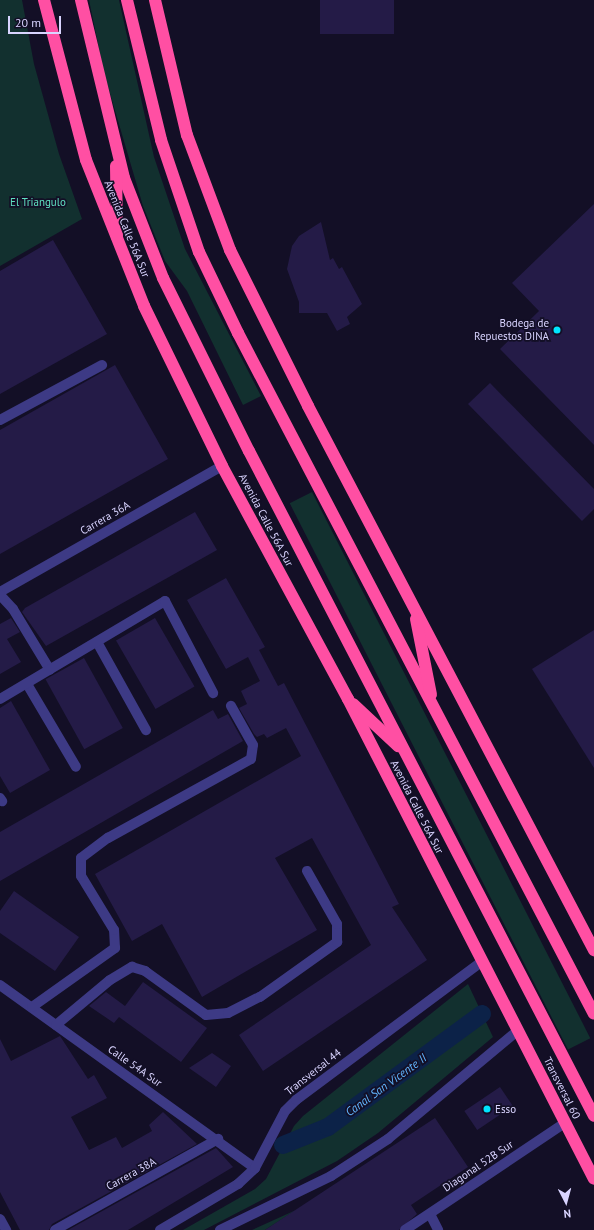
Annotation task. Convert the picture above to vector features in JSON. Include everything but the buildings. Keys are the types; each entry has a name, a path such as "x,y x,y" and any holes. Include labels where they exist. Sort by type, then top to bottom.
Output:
{"highway":[{"name":"Avenida Calle 56A Sur","path":"44,0 86,160 118,246 222,466 348,699 517,1031"},
{"name":"Avenida Calle 56A Sur","path":"81,0 116,146 140,226 163,278 407,756 543,1018"},
{"path":"127,0 165,155 199,252 238,333 594,1014"},
{"path":"155,0 187,135 216,218 308,406 594,950"},
{"path":"116,146 118,246"},
{"path":"413,605 433,708"},
{"path":"348,699 407,756"},
{"name":"Transversal 60","path":"543,1018 594,1116"},
{"name":"Transversal 60","path":"517,1031 594,1179"}],"street":[{"path":"0,420 102,366"},
{"name":"Carrera 36A","path":"0,592 222,466"},
{"path":"0,595 13,608 50,670"},
{"path":"0,699 165,601 213,693"},
{"path":"97,642 146,730"},
{"path":"26,684 76,767"},
{"path":"32,1008 116,948 114,930 81,876 81,858 108,838 251,759 253,745 231,706"},
{"path":"56,1025 110,980 132,967 145,971 206,1015 228,1013 260,997 337,942 337,924 307,871"},
{"name":"Transversal 44","path":"160,1230 238,1184 255,1168 286,1111 296,1100 481,962"},
{"name":"Calle 54A Sur","path":"0,985 218,1139 255,1168"},
{"path":"220,1230 331,1176 388,1139 517,1031"},
{"name":"Diagonal 52B Sur","path":"406,1230 565,1123"},
{"name":"Carrera 38A","path":"55,1230 218,1139"},
{"path":"430,1214 438,1230"},
{"path":"0,1219 6,1230"}],"green space":[{"name":"El Triangulo","path":"0,0 22,0 34,64 59,154 82,219 0,266"},
{"path":"89,0 119,0 154,157 185,249 261,396 243,405 187,291 165,261 143,206 104,73"},
{"path":"312,492 590,1038 568,1050 290,503"},
{"path":"468,984 493,1037 378,1133 337,1161 204,1230 183,1230 255,1189 266,1179 294,1126 303,1116"},
{"path":"296,1210 265,1230 252,1230"}],"waterway":[{"name":"Canal San Vicente II","path":"283,1145 328,1127 482,1014"}],"place":[{"name":"Bodega de Repuestos DINA","path":"557,330"},
{"name":"Esso","path":"487,1109"}]}
